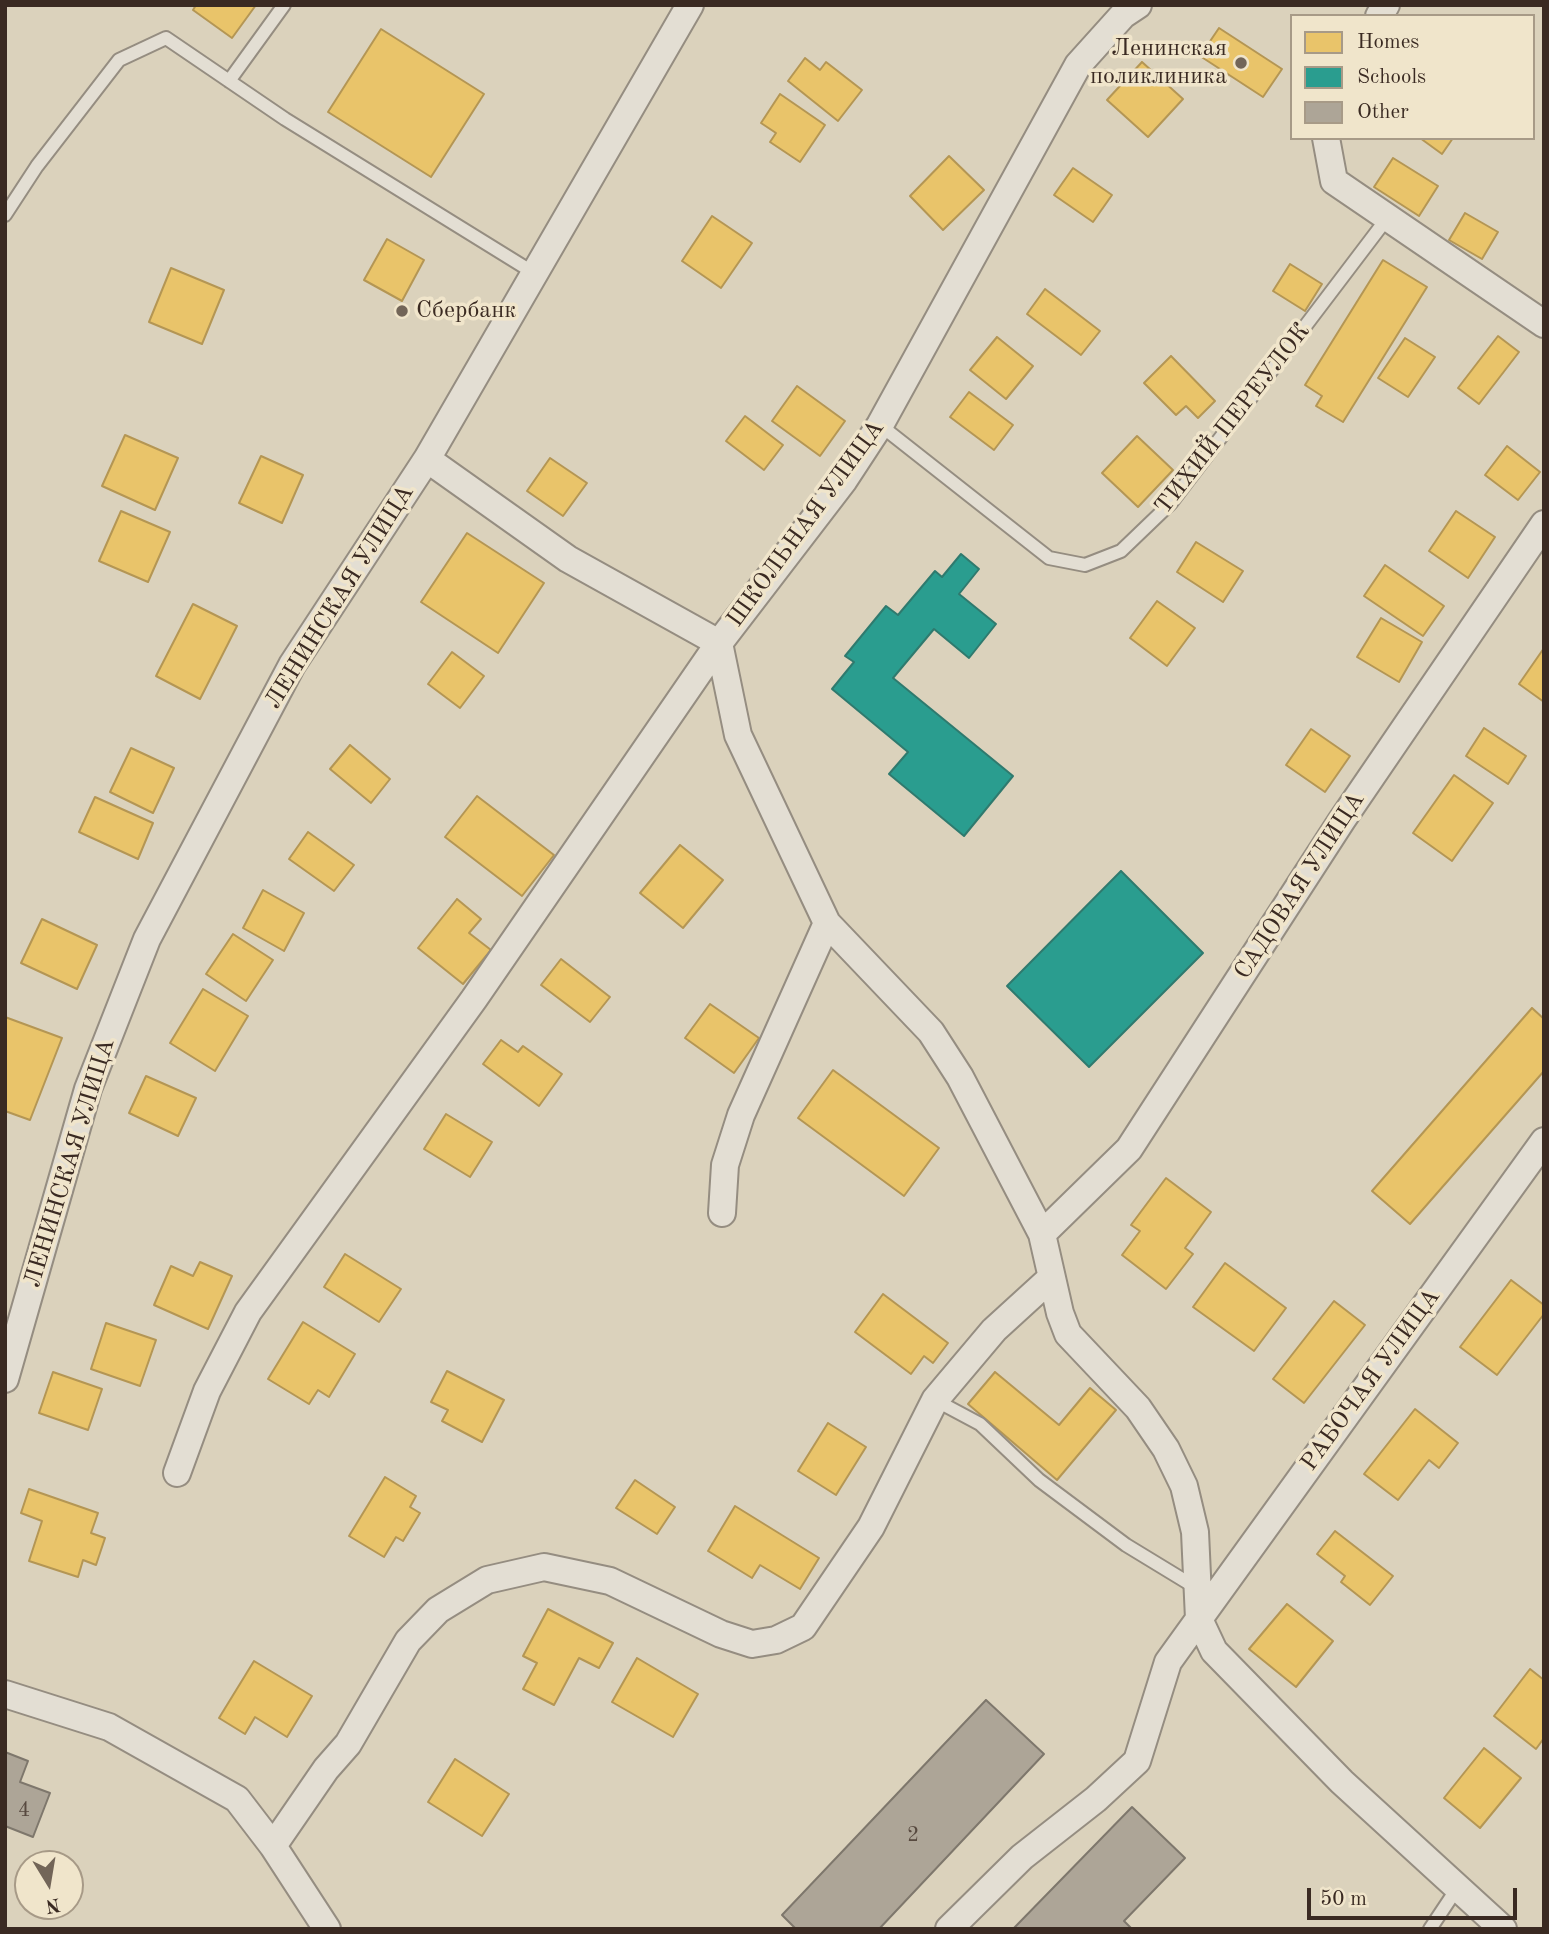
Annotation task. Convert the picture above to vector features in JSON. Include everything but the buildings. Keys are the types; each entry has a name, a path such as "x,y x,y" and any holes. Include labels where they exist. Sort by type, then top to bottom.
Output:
{"street":[{"name":"ЛЕНИНСКАЯ УЛИЦА","path":"5,1379 88,1089 147,939 292,665 427,459 690,5"},
{"name":"ШКОЛЬНАЯ УЛИЦА","path":"427,459 568,559 719,643 844,480 880,425 1078,65 1123,15 1138,5"},
{"path":"1326,140 1334,181 1544,324"},
{"name":"САДОВАЯ УЛИЦА","path":"1041,1234 1129,1149 1342,820 1544,524"},
{"path":"719,643 738,735 827,923 931,1032 960,1077 1041,1234 1068,1334 1138,1408 1166,1449 1184,1486 1195,1532 1199,1619 1214,1651 1342,1782 1503,1929"},
{"path":"177,1473 207,1391 248,1312 474,999 719,643"},
{"path":"722,1213 725,1165 741,1115 827,923"},
{"name":"РАБОЧАЯ УЛИЦА","path":"949,1929 1022,1857 1096,1799 1137,1761 1168,1662 1544,1141"},
{"path":"273,1846 326,1769 348,1744 408,1641 438,1611 487,1580 544,1567 610,1581 721,1634 752,1644 776,1640 803,1627 871,1527 935,1400 994,1330 1051,1278"},
{"path":"5,1694 109,1727 237,1800 273,1846 327,1929"}],"lane":[{"path":"229,80 284,5"},
{"path":"5,215 37,166 119,60 166,38 534,274"},
{"name":"ТИХИЙ ПЕРЕУЛОК","path":"880,425 1049,558 1085,565 1121,551 1171,503 1388,217"},
{"path":"935,1400 980,1424 1039,1480 1126,1545 1180,1575 1198,1589"},
{"path":"1430,1929 1458,1888"}],"place":[{"name":"Ленинская поликлиника","path":"1241,63"},
{"name":"Сбербанк","path":"402,311"}]}
